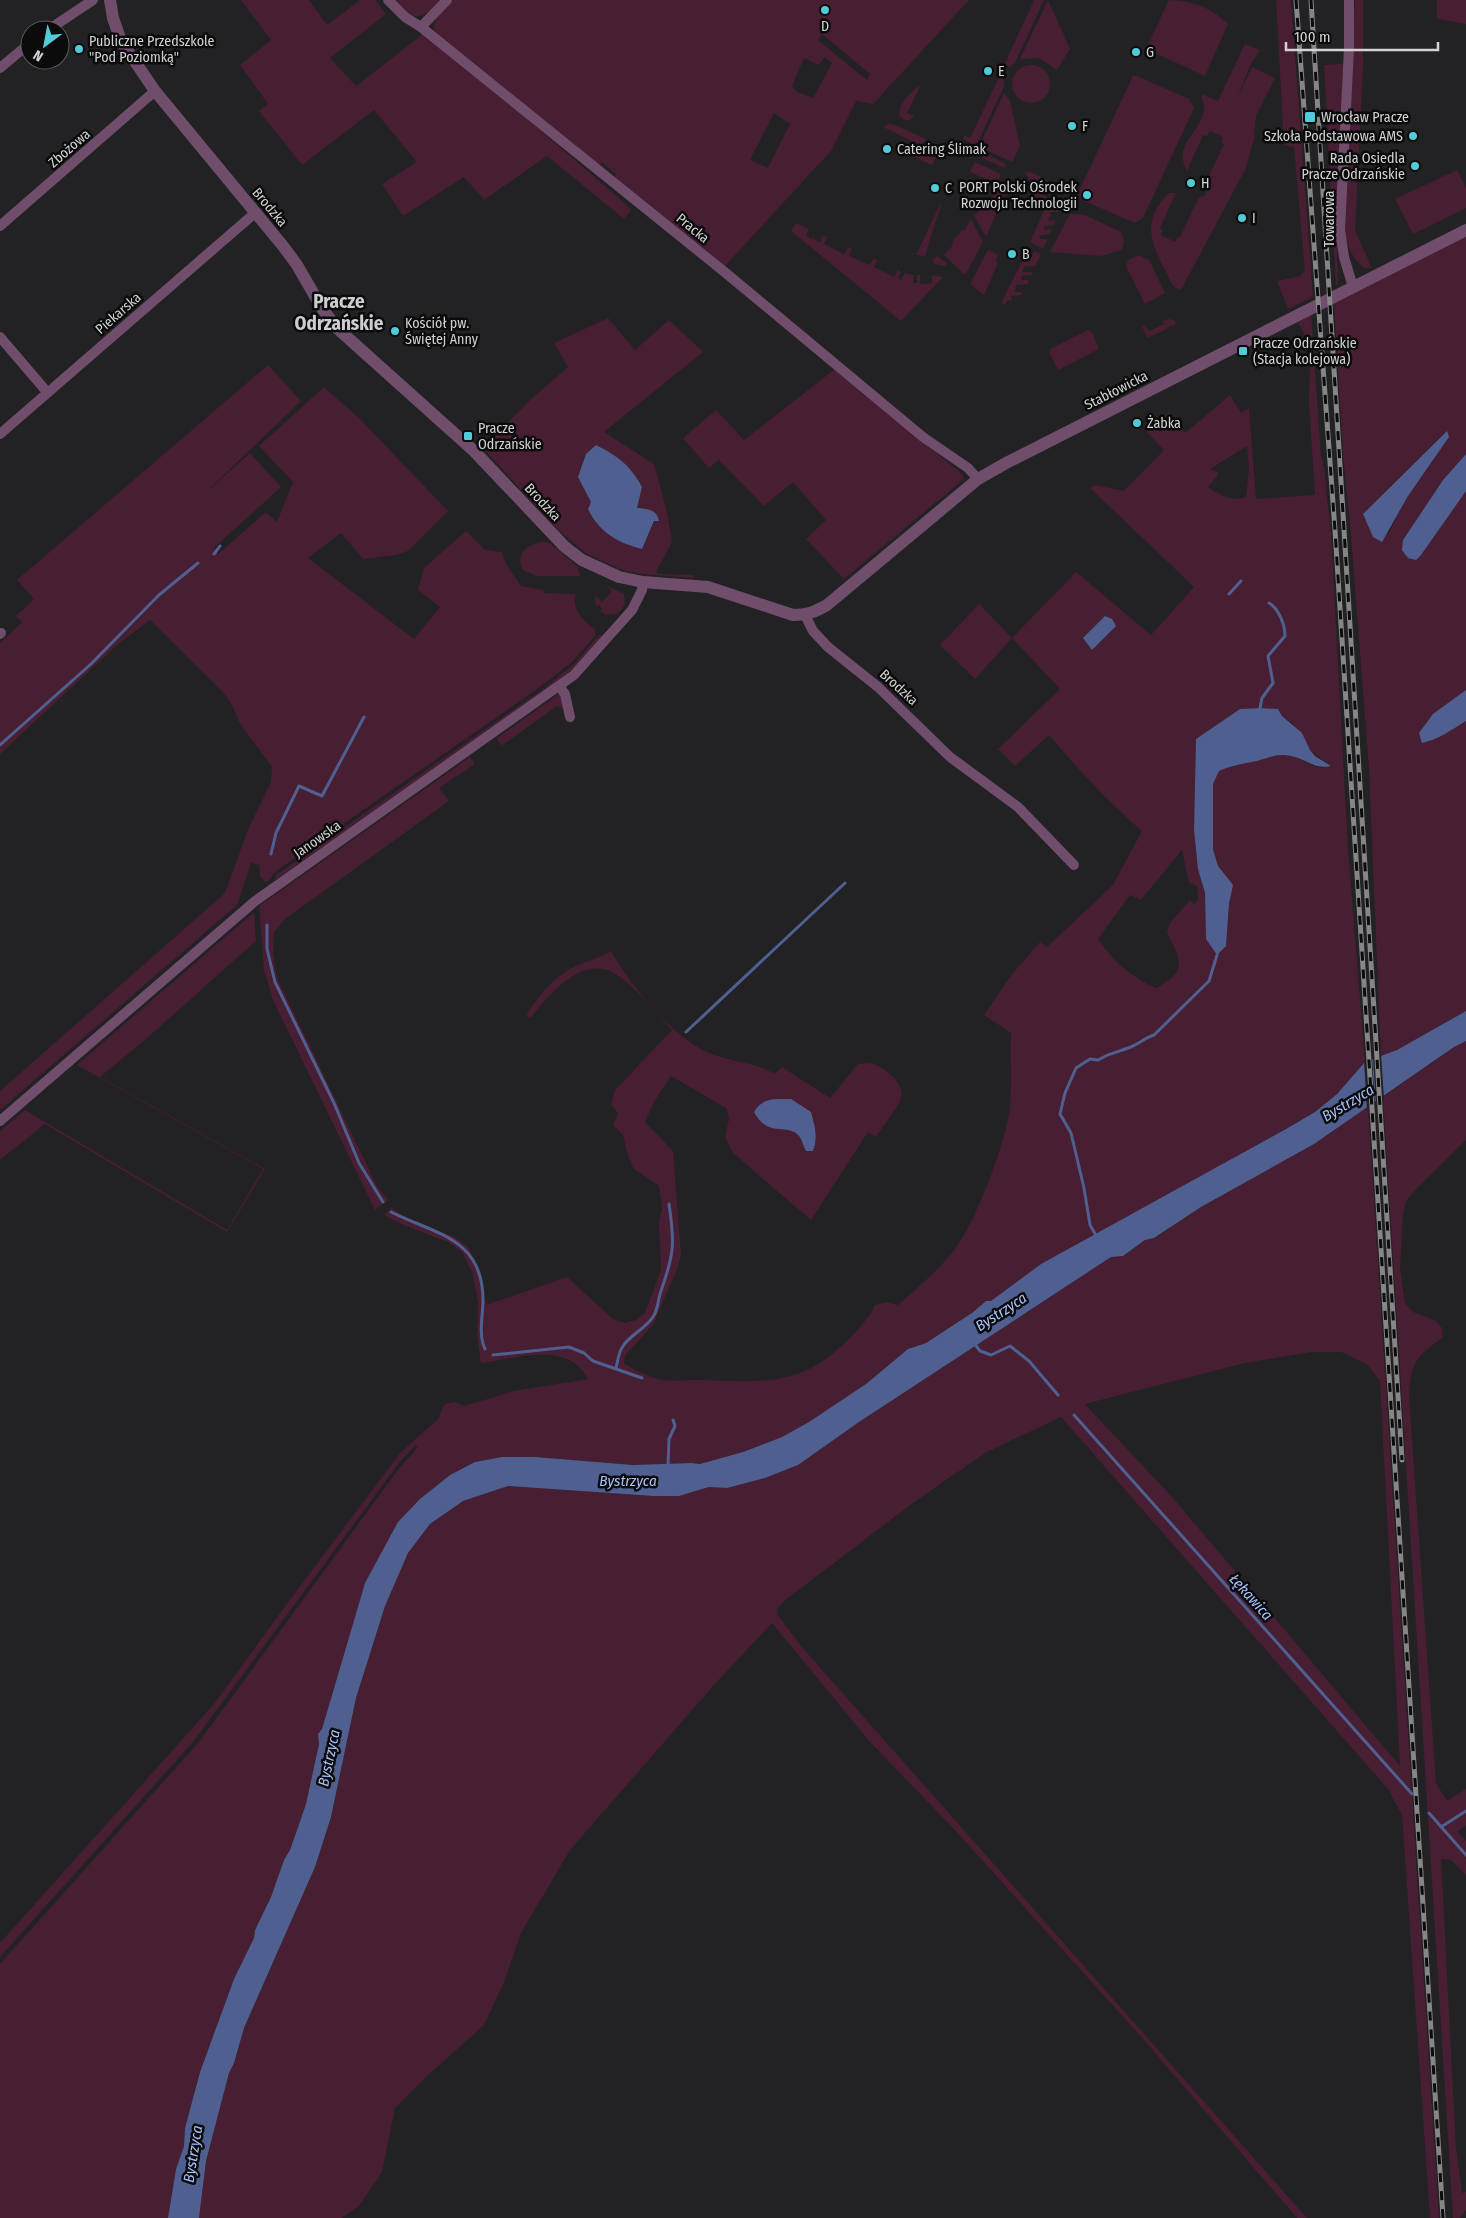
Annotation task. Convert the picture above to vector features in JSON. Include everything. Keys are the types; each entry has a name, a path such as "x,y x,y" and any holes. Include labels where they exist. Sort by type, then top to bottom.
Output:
{"street":[{"path":"63,20 93,0"},
{"name":"Brodzka","path":"110,0 113,18 121,41 156,91 297,265 322,310 338,329 474,451 565,547 599,568 619,577 643,582 708,588 793,615 805,615 813,631 828,646 884,693 950,757 1018,807 1074,865"},
{"name":"Pracka","path":"388,0 405,17 421,27 632,196 923,437 968,468 978,479"},
{"path":"421,27 447,0"},
{"name":"Towarowa","path":"1349,0 1349,55 1340,230 1344,257 1353,287"},
{"path":"0,68 20,51"},
{"name":"Zbożowa","path":"0,226 156,91"},
{"name":"Piekarska","path":"0,434 255,212"},
{"name":"Stabłowicka","path":"805,615 827,605 978,479 1037,447 1466,230"},
{"path":"0,337 47,392"},
{"name":"Janowska","path":"0,1121 254,902 574,675 632,610 642,590 643,582"},
{"path":"559,686 566,694 570,717"}],"shaded area":[{"path":"241,0 309,0 327,25 360,0 375,0 386,14 330,58 356,86 423,34 513,107 631,210 624,219 547,156 484,200 464,177 403,216 382,184 417,162 374,110 302,165 259,111 268,104 240,65 271,40"},
{"path":"395,0 441,0 428,12 418,16 408,13"},
{"path":"453,0 969,0 873,104 856,101 831,151 725,266 614,177 616,174 602,162 599,165 435,33 434,23 436,19","holes":["822,34 870,74 867,80 818,40","825,57 832,63 813,98 797,92 792,86 804,58 819,65","774,113 790,124 768,168 750,160"]},
{"path":"1034,0 1044,0 1015,63 1009,67 1004,65"},
{"path":"1048,0 1070,49 1057,70 1039,58 1020,59"},
{"path":"1169,0 1193,3 1209,9 1228,24 1205,76 1146,49"},
{"path":"1276,0 1291,0 1313,297 1288,309 1277,281 1300,276 1305,271 1294,147 1284,145"},
{"path":"1355,0 1363,0 1363,66 1355,231 1372,268 1364,268 1353,256 1346,241 1344,230"},
{"path":"1437,0 1466,0 1466,24 1437,19"},
{"path":"1245,44 1260,50 1250,66 1237,99 1252,67 1275,78 1256,116 1254,139 1245,170 1182,288 1179,290 1173,286 1152,239 1153,217 1159,205 1169,193 1176,193 1160,228 1163,230 1161,235 1175,242 1180,237 1199,197 1204,196 1207,190 1204,186 1224,144 1221,143 1223,137 1210,131 1207,136 1203,135 1187,171 1183,162 1183,153 1185,146 1202,118 1204,108 1202,94 1218,101"},
{"path":"1343,64 1337,240 1338,283 1336,286 1324,65"},
{"path":"1031,65 1038,66 1044,71 1049,77 1049,91 1044,97 1038,102 1031,103 1024,102 1018,97 1013,91 1012,84 1013,77 1018,71 1024,66"},
{"path":"1133,76 1137,76 1189,99 1194,108 1143,218 1135,223 1084,201 1078,193"},
{"path":"999,77 1004,79 1004,86 976,146 963,139 964,136 970,138"},
{"path":"919,85 920,87 907,113 915,116 910,120 904,120 899,115 901,106"},
{"path":"1004,93 1010,101 1020,146 1012,162 979,147"},
{"path":"893,124 926,139 922,146 883,127"},
{"path":"902,141 936,157 932,165 898,150"},
{"path":"978,150 1006,164 1004,168 976,155"},
{"path":"975,162 1001,174 997,184 970,172"},
{"path":"1457,170 1466,188 1466,208 1413,234 1395,199"},
{"path":"1024,171 1028,173 1029,171 1068,191 1051,190 1043,187 1030,179"},
{"path":"1001,187 1007,189 986,237 974,216"},
{"path":"1034,191 1053,200 1058,207 1058,212 1050,212 1050,217 1048,217 1049,221 1056,220 1054,225 1044,226 1045,230 1052,229 1049,234 1039,236 1040,239 1048,239 1043,249 1030,242 1045,208 1029,200"},
{"path":"943,198 925,256 916,255"},
{"path":"1070,214 1085,215 1121,232 1124,240 1122,250 1101,256 1050,252"},
{"path":"971,219 983,242 965,275 944,255 952,246 953,240 962,230 964,231"},
{"path":"796,223 809,229 806,236 812,239 816,232 813,239 820,242 823,236 827,237 824,244 844,254 848,247 852,249 849,256 870,265 873,259 877,260 874,267 894,277 898,270 901,272 898,278 901,280 905,273 913,275 913,283 917,283 917,275 920,275 920,284 932,283 932,275 943,277 901,321 791,231"},
{"path":"1466,235 1466,454 1443,480 1403,540 1416,559 1466,491 1466,690 1460,695 1463,722 1466,721 1466,1011 1381,1057 1369,769 1343,455 1334,303","holes":["1446,431 1449,437 1408,496 1388,534 1363,514"]},
{"path":"988,250 998,255 996,262 998,263 984,295 970,284"},
{"path":"1034,251 1041,254 1035,266 1025,266 1022,272 1032,272 1032,275 1021,276 1022,280 1029,280 1027,284 1016,285 1015,292 1023,292 1021,295 1011,296 1012,301 1008,300 1005,305 1001,303 1025,255 1031,258"},
{"path":"1139,255 1149,260 1165,293 1145,304 1126,266 1128,260"},
{"path":"937,256 947,263 946,266 934,264 933,260"},
{"path":"1311,313 1321,456 1324,467 1331,534 1348,848 1365,1062 1337,1094 1315,1112 1197,1180 1041,1264 991,1301 986,1301 973,1313 926,1343 908,1349 866,1384 809,1422 782,1437 743,1452 700,1464 633,1465 535,1457 502,1457 475,1462 450,1475 420,1499 365,1583 322,1729 318,1734 319,1744 306,1804 271,1897 234,1979 200,2072 185,2128 184,2146 176,2169 168,2218 0,2218 0,1964 199,1742 397,1471 418,1447 416,1445 399,1463 193,1742 0,1957 0,1943 214,1704 400,1453 438,1419 445,1404 455,1402 464,1406 514,1391 588,1379 579,1367 568,1359 554,1356 524,1356 481,1363 477,1336 478,1303 473,1274 462,1252 448,1242 401,1224 384,1215 392,1208 415,1222 454,1237 469,1248 481,1276 486,1305 567,1277 613,1319 625,1323 636,1320 645,1313 661,1270 659,1222 662,1208 659,1186 634,1169 628,1156 623,1135 613,1125 618,1113 611,1104 615,1090 672,1030 633,988 607,970 595,969 584,971 574,976 554,991 531,1018 526,1015 558,977 577,966 611,951 630,980 655,1010 683,1037 712,1054 760,1067 775,1074 782,1067 830,1098 858,1064 874,1064 892,1076 902,1092 897,1107 876,1137 868,1132 811,1220 733,1153 725,1137 729,1119 726,1108 671,1076 654,1102 645,1122 673,1151 681,1254 678,1267 654,1323 625,1356 624,1364 648,1376 663,1380 755,1381 782,1378 807,1370 826,1359 855,1333 875,1305 887,1302 898,1305 928,1278 955,1249 981,1201 1003,1139 1010,1106 1011,1033 984,1015 1012,974 1040,942 1047,947 1113,885 1142,831 1117,809 1049,735 1015,766 998,749 1060,689 1012,638 1076,572 1151,635 1194,587 1090,488 1095,485 1124,491 1164,450 1146,431 1169,412 1185,433 1230,395 1241,413 1249,408 1256,499 1315,495 1309,404 1310,356 1308,342 1297,320","holes":["1247,446 1249,470 1246,497 1231,498 1208,487 1218,475 1218,472 1210,469","1240,709 1278,709 1282,716 1292,723 1310,750 1331,766 1315,766 1291,756 1281,755 1219,771 1213,784 1213,849 1218,866 1232,885 1226,946 1206,939 1205,893 1198,869 1194,830 1196,739","1182,850 1189,883 1197,886 1198,900 1194,904 1190,900 1170,923 1167,933 1176,951 1179,965 1173,977 1156,988 1123,968 1098,939 1130,895 1141,900"]},
{"path":"608,318 635,350 669,320 703,352 604,432 654,464 667,512 672,542 656,572 658,574 694,575 694,578 625,571 587,554 556,528 483,448 529,401 568,367 554,343","holes":["642,487 637,508 658,521 655,521 642,549 588,509 591,502"]},
{"path":"1168,319 1174,320 1176,324 1148,338 1142,327 1144,326 1150,331 1164,324 1163,321"},
{"path":"1088,330 1092,332 1099,349 1058,370 1049,352 1050,349"},
{"path":"268,365 301,401 201,497 250,453 281,487 214,548 218,554 266,512 277,522 293,482 259,446 324,387 359,418 448,511 408,551 396,555 363,559 341,533 308,558 414,639 440,607 418,590 424,568 466,531 485,550 502,552 506,564 521,586 543,590 544,593 576,594 575,604 579,614 586,623 595,629 595,636 572,662 540,687 313,845 274,873 269,881 265,882 260,876 259,865 251,863 237,905 0,1110 0,1091 225,893 249,827 271,782 272,767 239,722 233,707 224,693 150,620 117,645 0,754 0,643 22,622 16,616 34,599 17,580"},
{"path":"835,369 962,474 964,479 844,579 806,539 826,520 793,482 764,506 719,460 709,468 683,438 716,410 744,440"},
{"path":"540,542 548,542 575,564 580,576 536,576 523,570 520,560 521,555 530,546"},
{"path":"605,585 624,594 625,605 617,614 606,615 600,611 602,609 599,605 596,606 595,596 602,602 612,591"},
{"path":"979,604 1012,638 975,679 940,645"},
{"path":"599,635 602,635 602,638 576,666 544,692 275,880 276,875 543,689 574,664"},
{"path":"559,694 564,699 566,710 557,706 501,746 497,738"},
{"path":"470,757 475,764 439,788 449,801 285,919 274,932 273,953 277,978 377,1186 388,1200 375,1210 273,1000 264,970 259,906"},
{"path":"254,912 256,941 146,1039 100,1077 265,1169 227,1232 45,1124 0,1160 0,1131 25,1110 227,1230 263,1169 77,1065"},
{"path":"1466,1041 1466,1140 1406,1201 1403,1215 1400,1268 1405,1303 1413,1312 1435,1320 1442,1328 1442,1338 1420,1356 1413,1368 1409,1396 1436,1783 1447,1801 1466,1789 1466,1826 1457,1831 1466,1841 1466,1875 1451,1860 1441,1859 1456,2147 1462,2193 1466,2192 1466,2210 1460,2218 1453,2218 1383,1097 1454,1047"},
{"path":"1368,1106 1439,2218 1430,2218 1402,1815 1388,1789 1061,1417 985,1453 913,1503 784,1601 778,1608 777,1614 801,1646 1307,2218 1297,2218 1143,2039 954,1829 870,1742 772,1623 714,1685 570,1850 521,1933 504,1982 484,2025 426,2077 395,2108 382,2172 359,2206 342,2218 199,2218 206,2161 229,2073 234,2063 244,2028 315,1867 331,1817 356,1698 385,1606 408,1553 430,1524 463,1501 508,1486 653,1496 679,1496 709,1487 727,1488 765,1478 798,1465 859,1422 1111,1257 1123,1256 1145,1240 1155,1238 1201,1207 1314,1144","holes":["1311,1352 1341,1352 1367,1364 1380,1381 1400,1766 1173,1498 1085,1404 1245,1363"]}],"water":[{"path":"1447,431 1449,437 1408,496 1382,542 1373,537 1363,514"},
{"path":"596,445 611,453 633,472 642,487 637,508 651,510 658,517 659,521 654,521 642,549 617,540 610,535 592,517 588,509 591,502 578,477 586,454"},
{"path":"1466,454 1466,491 1421,555 1416,560 1408,558 1402,550 1403,540 1443,480"},
{"path":"1105,616 1112,619 1116,626 1092,650 1083,638"},
{"path":"1466,690 1466,721 1439,737 1422,743 1419,733 1433,714"},
{"path":"1240,709 1278,709 1282,716 1302,733 1315,756 1331,766 1320,767 1296,757 1281,755 1219,771 1213,784 1213,849 1218,866 1233,885 1229,904 1226,946 1217,955 1206,939 1205,893 1198,869 1194,830 1196,739"},
{"name":"Bystrzyca","path":"1466,1011 1466,1041 1454,1047 1314,1144 1201,1207 1154,1238 1145,1240 1123,1256 1111,1257 859,1422 798,1465 765,1478 727,1488 709,1487 679,1496 653,1496 508,1486 463,1501 430,1524 408,1553 385,1606 356,1698 331,1817 315,1867 244,2028 234,2063 229,2073 206,2161 199,2218 168,2218 176,2169 184,2146 185,2128 200,2072 234,1979 271,1897 306,1804 319,1744 318,1734 322,1729 365,1583 398,1522 420,1499 450,1475 475,1462 502,1457 535,1457 633,1465 700,1464 743,1452 782,1437 809,1422 866,1384 908,1349 926,1343 972,1313 986,1301 991,1301 1041,1264 1315,1112 1337,1094 1365,1062 1397,1050"},
{"path":"791,1099 811,1112 816,1136 813,1151 806,1151 800,1137 794,1132 771,1128 765,1125 754,1112 765,1101"}],"pier":[{"path":"1381,1054 1384,1099 1376,1104 1373,1057"},
{"path":"1372,1057 1375,1105 1367,1110 1364,1060"}],"waterway":[{"path":"214,554 220,546"},
{"path":"0,745 91,664 159,595 198,563"},
{"path":"1229,594 1241,581"},
{"path":"1260,708 1262,698 1273,683 1268,656 1285,636 1281,618 1276,609 1269,603"},
{"path":"271,854 276,833 299,786 322,796 364,717"},
{"path":"686,1032 845,883"},
{"path":"267,925 267,949 275,982 334,1103 359,1163 383,1202"},
{"path":"1097,1237 1090,1225 1084,1188 1071,1133 1060,1114 1065,1093 1076,1068 1090,1059 1098,1060 1132,1047 1154,1035 1209,981 1217,955"},
{"path":"616,1368 623,1346 650,1321 656,1311 671,1258 673,1239 669,1204"},
{"path":"391,1212 454,1241 475,1263 481,1279 483,1300 481,1331 485,1349"},
{"name":"Łękawica","path":"974,1343 980,1351 991,1355 1010,1346 1029,1361 1058,1395"},
{"path":"493,1355 569,1347 584,1353 593,1361 642,1378"},
{"name":"Łękawica","path":"1074,1415 1412,1794"},
{"path":"668,1465 669,1439 675,1426 673,1420"},
{"path":"1441,1827 1466,1811"},
{"name":"Łękawica","path":"1429,1813 1466,1855"}],"railway":[{"path":"1296,0 1335,530 1443,2218"},
{"path":"1311,0 1402,1460"}],"place":[{"name":"D","path":"825,10"},
{"name":"Publiczne Przedszkole \"Pod Poziomką\"","path":"79,49"},
{"name":"G","path":"1136,52"},
{"name":"E","path":"988,71"},
{"name":"Wrocław Pracze","path":"1310,117"},
{"name":"F","path":"1072,126"},
{"name":"Szkoła Podstawowa AMS","path":"1413,136"},
{"name":"Catering Ślimak","path":"887,149"},
{"name":"Rada Osiedla Pracze Odrzańskie","path":"1415,166"},
{"name":"H","path":"1191,183"},
{"name":"C","path":"935,188"},
{"name":"PORT Polski Ośrodek Rozwoju Technologii","path":"1087,195"},
{"name":"I","path":"1242,218"},
{"name":"B","path":"1012,254"},
{"name":"Kościół pw. Świętej Anny","path":"395,331"},
{"name":"Pracze Odrzańskie (Stacja kolejowa)","path":"1243,351"},
{"name":"Żabka","path":"1137,423"},
{"name":"Pracze Odrzańskie","path":"468,436"}],"district":[{"name":"Pracze Odrzańskie","path":"339,312"}]}
